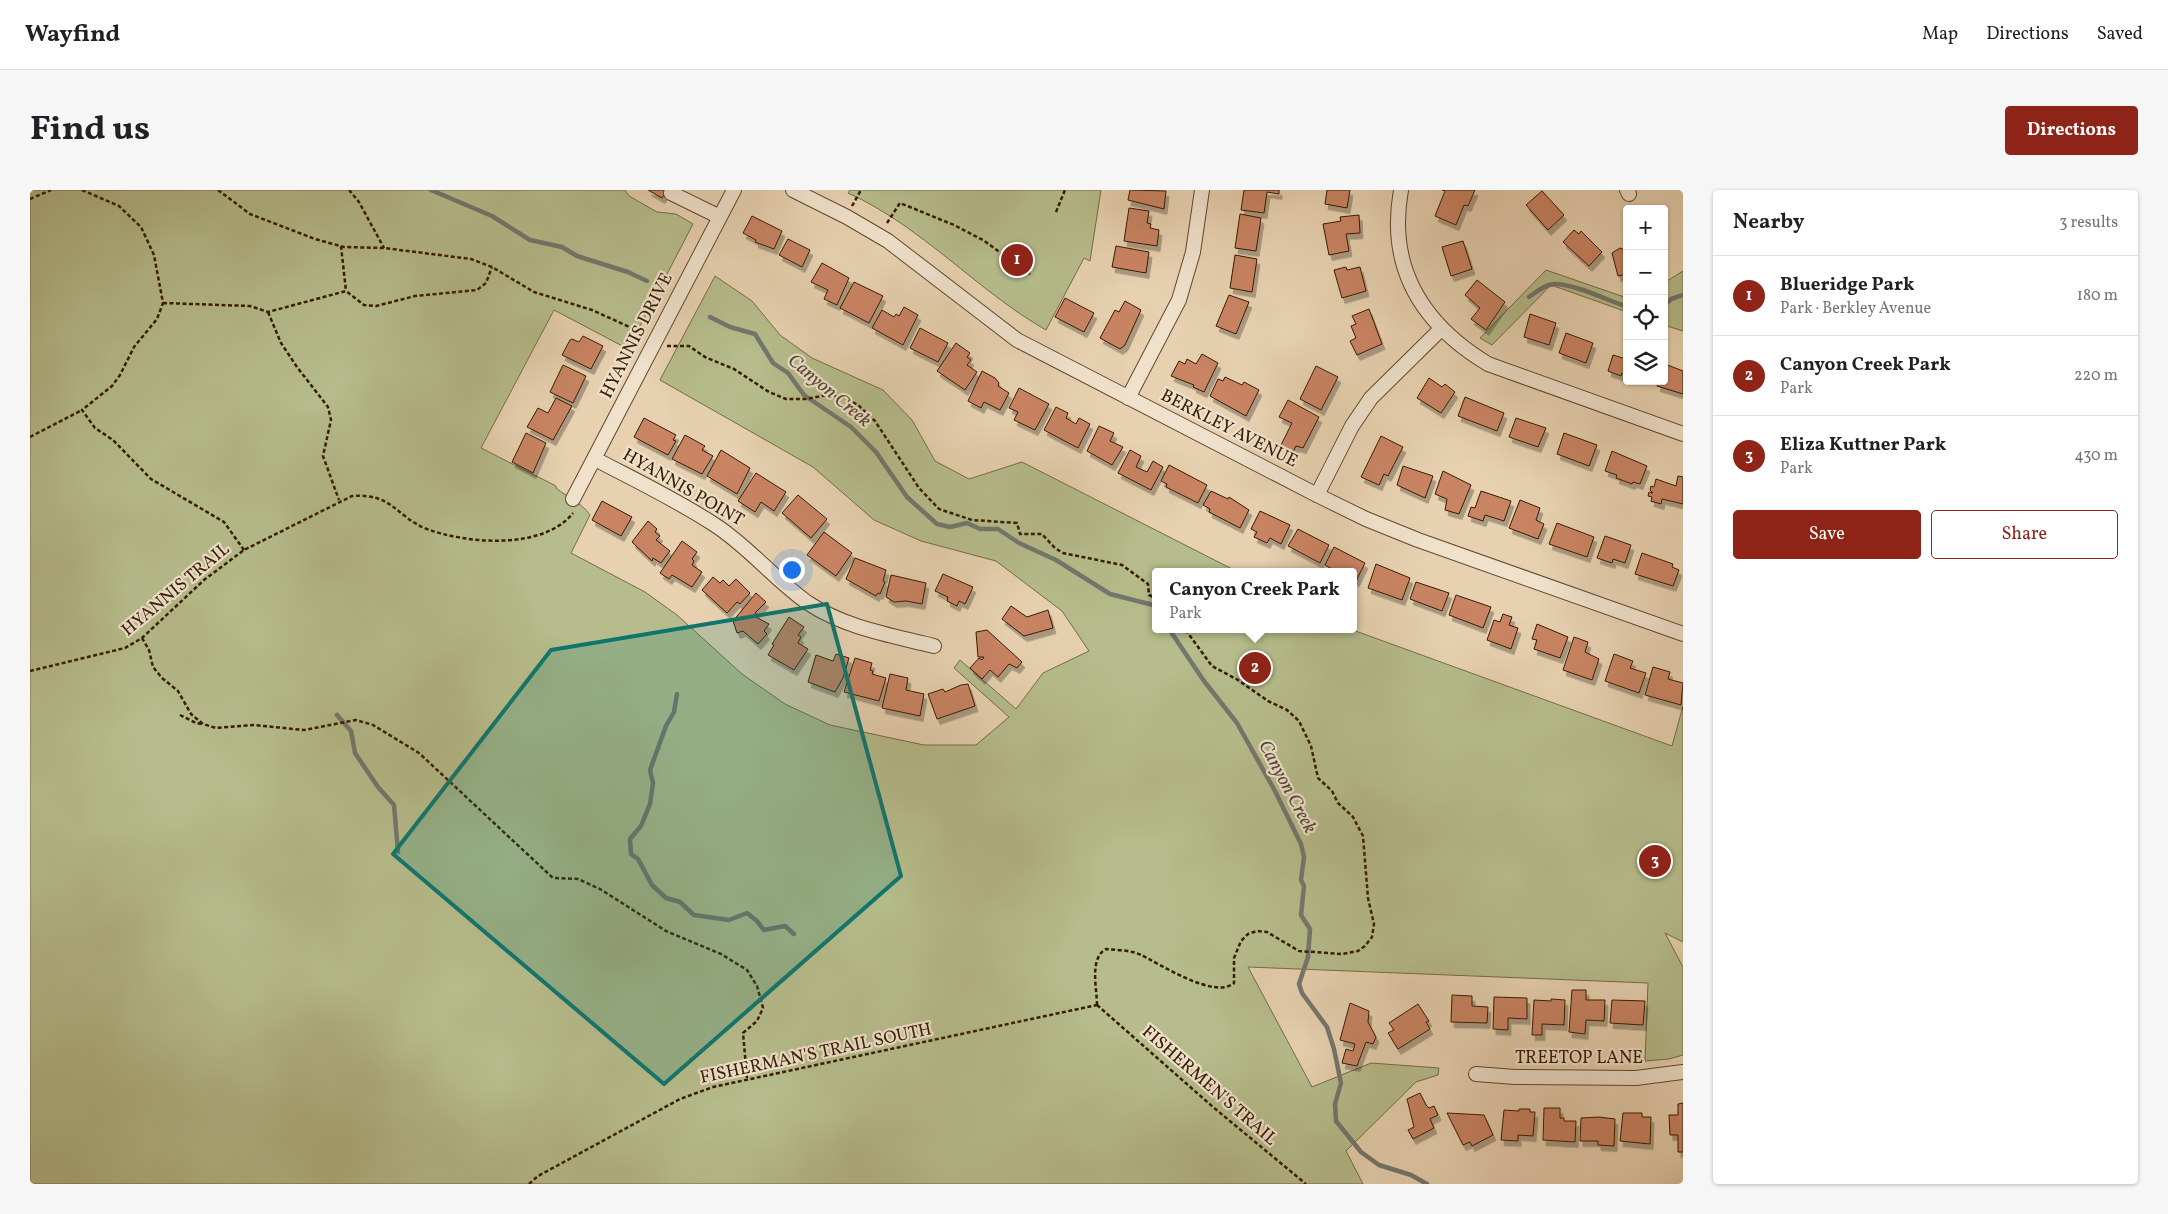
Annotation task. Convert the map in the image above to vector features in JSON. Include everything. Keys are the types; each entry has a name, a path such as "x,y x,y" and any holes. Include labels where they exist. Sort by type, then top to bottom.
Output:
{"street":[{"name":"HYANNIS DRIVE","path":"575,504 595,459 734,190"},
{"name":"BERKLEY AVENUE","path":"793,190 847,217 888,241 1016,340 1316,495 1366,519 1418,540 1683,634"},
{"path":"1128,398 1179,300 1193,252 1202,190"},
{"path":"1402,190 1397,216 1404,268 1415,293 1441,329 1466,351 1488,364 1683,434"},
{"path":"672,193 720,217"},
{"path":"1316,495 1352,426 1371,398 1441,329"},
{"name":"HYANNIS POINT","path":"595,459 715,525 807,602 830,616 857,627 934,646"},
{"name":"TREETOP LANE","path":"1476,1074 1515,1077 1636,1078 1683,1072"}],"path":[{"path":"30,199 50,190"},
{"path":"30,437 82,410 112,386 120,375 134,347 157,319 163,303 154,255 141,227 119,206 82,190"},
{"path":"91,194 94,190"},
{"path":"218,190 250,214 289,231 341,246 384,248 471,259 492,266 534,292 592,310 639,331"},
{"path":"348,190 359,202 384,248"},
{"path":"1056,212 1065,190"},
{"path":"887,223 900,203 954,225 983,240 1030,274"},
{"path":"341,246 346,291 364,305 376,306 415,296 478,290 486,283 492,266"},
{"path":"163,303 250,306 268,312 346,291"},
{"path":"268,312 286,351 328,407 331,420 323,456 339,500"},
{"path":"670,347 689,346 705,357 734,369 786,399 806,399 827,395 844,398 858,405 876,421 919,488 939,509 972,520 1017,523 1020,534 1042,534 1063,554 1122,565 1148,584 1149,595 1152,596"},
{"path":"82,410 96,428 114,440 151,479 224,522 244,550"},
{"name":"HYANNIS TRAIL","path":"30,672 125,648 142,638 204,580 244,550 278,534 339,500 352,496 367,495 393,505 426,528 482,541 539,535 562,525 575,504"},
{"path":"1098,1005 1096,964 1098,957 1106,949 1139,954 1194,982 1222,988 1230,987 1234,983 1234,958 1241,941 1248,934 1257,931 1267,932 1299,951 1320,954 1342,954 1358,951 1366,946 1372,937 1374,924 1368,898 1363,836 1353,817 1338,803 1332,791 1318,778 1311,746 1299,721 1287,710 1212,666 1188,633"},
{"path":"142,638 149,650 153,667 162,678 178,691 191,714 203,724"},
{"path":"180,715 196,723 216,728 254,725 304,730 356,720 373,725 419,754 553,878 578,879 600,889 666,931 727,958 747,970 757,986 763,1008 756,1021 743,1033 747,1078"},
{"name":"FISHERMAN'S TRAIL SOUTH","path":"529,1184 538,1176 680,1099 712,1086 1098,1005"},
{"name":"FISHERMEN'S TRAIL","path":"1098,1005 1213,1106 1306,1184"}],"highlighted area":[{"path":"827,604 901,876 664,1084 393,854 551,650"}],"green space":[{"path":"30,190 625,190 629,196 657,212 676,214 693,224 628,349 554,310 481,448 556,486 556,488 578,503 590,515 571,553 645,592 677,615 742,674 785,704 830,725 924,745 976,745 1009,717 954,668 960,660 1016,709 1043,673 1089,651 1062,611 996,561 921,541 874,520 813,467 660,380 715,276 752,301 780,335 812,358 883,390 912,420 935,461 969,479 1022,462 1230,568 1152,568 1152,633 1357,632 1672,746 1683,706 1683,942 1665,933 1683,967 1683,1055 1669,1059 1645,1061 1648,983 1248,967 1312,1087 1371,1063 1439,1068 1438,1075 1416,1082 1346,1151 1363,1184 30,1184"},
{"path":"850,190 1101,190 1090,261 1084,258 1046,330 1020,314 901,223 848,193"},
{"path":"1546,270 1623,297 1623,311 1551,285 1492,345 1480,338"},
{"path":"1683,271 1683,331 1668,326 1668,280"}],"building":[{"path":"648,190 667,190 662,198"},
{"path":"1130,190 1166,191 1164,209 1128,200"},
{"path":"1244,190 1279,190 1279,194 1267,192 1264,213 1241,210"},
{"path":"1327,190 1350,190 1347,208 1325,204"},
{"path":"1442,190 1475,190 1468,206 1464,205 1456,225 1435,216 1445,191"},
{"path":"1542,191 1564,215 1548,230 1526,205"},
{"path":"1129,208 1149,211 1147,223 1151,224 1150,228 1159,230 1157,246 1124,241"},
{"path":"1240,214 1261,218 1256,251 1235,248"},
{"path":"1359,215 1360,233 1346,234 1349,251 1329,255 1323,224 1341,221 1340,217"},
{"path":"752,216 782,231 774,249 755,242 756,240 743,233"},
{"path":"1574,230 1579,234 1581,231 1602,252 1589,266 1563,242"},
{"path":"788,239 810,250 802,267 779,255"},
{"path":"1463,241 1472,269 1451,276 1442,247"},
{"path":"1116,246 1149,252 1146,273 1112,267"},
{"path":"1620,248 1623,249 1623,275 1618,276 1612,253"},
{"path":"1235,255 1257,259 1252,292 1230,288"},
{"path":"822,263 849,278 837,305 824,299 828,290 811,282"},
{"path":"1346,267 1347,270 1360,267 1366,291 1342,298 1334,270"},
{"path":"1477,280 1505,302 1486,330 1471,319 1480,308 1465,295"},
{"path":"854,282 883,296 869,323 840,308"},
{"path":"1229,295 1249,302 1236,334 1216,326"},
{"path":"1065,298 1094,313 1084,332 1055,317"},
{"path":"1125,301 1141,310 1125,345 1120,349 1100,338 1115,310 1119,312"},
{"path":"904,307 918,315 903,345 872,328 882,310 894,317 896,314 899,316"},
{"path":"1369,309 1382,344 1357,355 1350,341 1356,338 1351,326 1356,324 1352,316"},
{"path":"1530,314 1556,323 1549,345 1524,337"},
{"path":"920,328 948,343 938,362 910,348"},
{"path":"1566,333 1593,343 1586,363 1559,353"},
{"path":"583,336 603,346 591,369 562,355 570,340 579,342"},
{"path":"956,343 970,353 967,357 971,360 967,365 977,372 965,390 937,371"},
{"path":"1202,354 1218,363 1204,392 1193,387 1194,385 1171,376 1179,361 1185,364 1187,359 1196,364"},
{"path":"1613,355 1623,358 1623,373 1621,376 1608,371"},
{"path":"563,365 586,376 573,403 550,392"},
{"path":"1668,365 1683,371 1683,394 1657,386 1668,385"},
{"path":"1316,366 1338,377 1321,410 1300,399"},
{"path":"982,371 995,378 999,383 998,386 1009,393 1000,410 984,402 981,408 968,401"},
{"path":"1225,377 1242,385 1244,382 1259,390 1246,416 1210,396 1218,379 1223,381"},
{"path":"1429,378 1442,387 1445,384 1455,392 1441,413 1417,398"},
{"path":"1019,388 1049,404 1035,430 1014,420 1018,412 1009,408"},
{"path":"1465,397 1504,413 1497,431 1458,416"},
{"path":"556,398 572,406 553,440 527,427 538,408 548,413"},
{"path":"1288,400 1319,417 1303,448 1296,446 1293,452 1281,445 1292,423 1279,417"},
{"path":"1056,407 1068,413 1066,418 1076,424 1079,418 1090,424 1078,448 1044,430"},
{"path":"644,418 676,435 673,440 676,441 668,455 634,437"},
{"path":"1516,418 1546,428 1538,447 1509,437"},
{"path":"1099,426 1114,433 1110,441 1123,447 1112,465 1087,451"},
{"path":"526,433 546,443 533,473 512,462"},
{"path":"1564,433 1597,445 1589,466 1557,454"},
{"path":"685,435 705,446 702,450 713,456 702,474 672,459"},
{"path":"1381,436 1403,447 1388,476 1384,474 1379,485 1361,477"},
{"path":"721,450 750,468 737,494 707,476"},
{"path":"1130,450 1141,456 1136,467 1147,472 1153,461 1163,467 1151,490 1118,473"},
{"path":"1612,451 1647,466 1640,484 1633,482 1632,484 1616,478 1617,475 1605,471"},
{"path":"1169,465 1207,485 1198,503 1166,487 1167,484 1161,481"},
{"path":"1403,466 1433,476 1425,498 1397,485"},
{"path":"1443,471 1471,485 1459,514 1445,510 1447,499 1435,494"},
{"path":"756,473 786,492 774,511 761,502 755,512 738,501"},
{"path":"1678,476 1683,477 1683,504 1662,499 1661,504 1651,501 1652,497 1648,496 1649,492 1653,493 1650,490 1651,486 1654,487 1656,479 1676,486"},
{"path":"1211,491 1228,499 1229,497 1249,510 1240,528 1209,512 1210,509 1203,505"},
{"path":"1481,491 1511,501 1504,521 1485,515 1483,521 1468,516 1471,507 1475,508"},
{"path":"798,495 827,519 811,538 782,513"},
{"path":"1520,500 1540,508 1536,520 1544,524 1538,539 1509,528"},
{"path":"602,501 632,517 621,536 592,520"},
{"path":"1260,511 1290,525 1281,544 1270,538 1267,543 1254,537 1257,532 1251,529"},
{"path":"648,521 657,529 655,532 660,536 656,540 670,551 661,563 653,558 652,561 632,542"},
{"path":"1557,523 1594,537 1587,557 1549,544"},
{"path":"1298,529 1329,545 1320,563 1288,546"},
{"path":"824,532 852,553 836,576 807,555"},
{"path":"1605,536 1631,545 1625,563 1613,559 1612,563 1597,558"},
{"path":"682,541 697,552 692,559 694,561 692,565 702,572 692,587 672,575 669,579 660,573"},
{"path":"1334,547 1365,563 1357,579 1357,568 1330,568 1325,565"},
{"path":"1642,553 1673,564 1672,567 1679,570 1673,586 1635,574"},
{"path":"855,558 886,570 883,581 885,582 880,594 878,593 876,596 846,579"},
{"path":"1376,564 1410,578 1402,600 1368,588"},
{"path":"943,574 973,587 965,604 959,601 957,606 947,601 948,597 935,591"},
{"path":"891,575 926,583 922,604 906,601 894,602 886,597"},
{"path":"713,577 720,583 723,580 729,586 736,579 750,593 740,604 737,602 727,613 702,590"},
{"path":"1416,582 1449,593 1442,611 1410,599"},
{"path":"756,593 766,602 755,613 758,615 756,617 769,624 764,631 767,634 758,644 743,631 737,633 733,621"},
{"path":"1456,595 1491,607 1483,628 1449,615"},
{"path":"1011,606 1027,617 1048,610 1053,628 1024,636 1002,619"},
{"path":"1503,614 1512,617 1509,625 1518,628 1511,649 1487,640 1494,620 1500,622"},
{"path":"789,617 804,627 798,635 801,637 798,643 808,649 794,670 768,655 774,645 772,644"},
{"path":"1537,624 1568,637 1560,658 1534,649 1537,640 1532,639"},
{"path":"987,630 1022,662 1017,668 1009,664 998,677 990,670 982,679 970,668 979,658 982,660 984,657 978,657 976,632"},
{"path":"1574,637 1588,642 1585,652 1599,659 1592,680 1563,670"},
{"path":"836,654 849,658 843,678 835,692 808,682 816,655 833,661"},
{"path":"1614,654 1633,661 1630,668 1646,673 1639,693 1605,681"},
{"path":"855,658 872,663 870,670 873,671 872,674 886,678 879,701 844,692"},
{"path":"1653,667 1670,672 1668,679 1683,683 1681,705 1645,695"},
{"path":"890,674 908,678 906,690 924,694 920,716 882,708"},
{"path":"968,684 975,706 937,719 928,694 943,689 945,692"},
{"path":"1572,990 1586,990 1586,1000 1605,1000 1604,1021 1586,1020 1585,1034 1569,1032"},
{"path":"1452,995 1472,996 1472,1006 1488,1007 1487,1023 1451,1022"},
{"path":"1494,997 1527,998 1527,1019 1508,1018 1508,1030 1493,1029"},
{"path":"1551,999 1565,1000 1564,1025 1542,1024 1542,1035 1532,1035 1534,1000 1551,1001"},
{"path":"1612,1000 1645,1001 1643,1025 1610,1023"},
{"path":"1350,1003 1369,1011 1368,1022 1376,1037 1373,1044 1366,1042 1357,1066 1342,1063 1346,1049 1353,1051 1355,1044 1340,1040"},
{"path":"1418,1004 1429,1021 1426,1022 1430,1029 1398,1049 1388,1033 1394,1030 1389,1023"},
{"path":"1420,1093 1426,1105 1429,1108 1434,1106 1438,1115 1430,1119 1434,1128 1413,1139 1408,1130 1414,1127 1407,1099"},
{"path":"1683,1103 1683,1152 1678,1152 1678,1135 1670,1135 1669,1115 1678,1115 1678,1104"},
{"path":"1544,1108 1560,1108 1560,1118 1564,1118 1564,1121 1576,1121 1575,1142 1543,1140"},
{"path":"1519,1109 1530,1109 1530,1112 1535,1112 1533,1136 1518,1135 1518,1141 1501,1140 1504,1110 1519,1111"},
{"path":"1447,1113 1484,1115 1493,1135 1472,1146 1470,1142 1463,1145"},
{"path":"1623,1113 1642,1113 1642,1117 1651,1117 1650,1144 1620,1141"},
{"path":"1599,1117 1615,1119 1614,1146 1598,1145 1598,1141 1580,1141 1581,1118"}],"waterway":[{"name":"Canyon Creek","path":"431,190 492,216 530,240 562,247 577,256 628,272 647,281"},
{"path":"1529,297 1540,289 1554,284 1581,289 1623,305"},
{"path":"1668,302 1683,295"},
{"name":"Canyon Creek","path":"710,317 730,327 755,334 773,363 788,373 804,395 851,427 876,452 907,497 937,524 950,527 967,523 980,529 998,529 1019,543 1056,560 1110,594 1152,605"},
{"name":"Canyon Creek","path":"1172,633 1204,681 1237,723 1275,791 1301,844 1304,857 1301,880 1304,886 1301,915 1310,929 1308,957 1299,984 1302,993 1327,1027 1334,1049 1341,1083 1335,1104 1336,1121 1361,1152 1379,1165 1411,1175 1427,1184"},
{"path":"677,694 674,712 666,726 650,770 653,783 650,804 641,826 630,839 631,854 638,859 652,885 666,898 680,902 694,915 729,920 747,913 764,930 785,926 794,934"},
{"path":"337,715 351,731 355,753 378,787 394,805 398,852"}],"place":[{"name":"Blueridge Park","path":"1017,260"},
{"name":"Canyon Creek Park","path":"1255,668"},
{"name":"Eliza Kuttner Park","path":"1655,861"}]}
